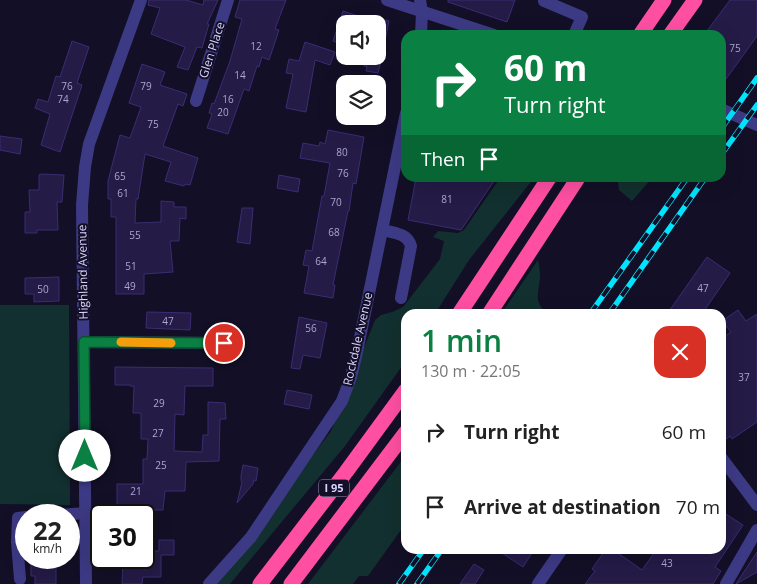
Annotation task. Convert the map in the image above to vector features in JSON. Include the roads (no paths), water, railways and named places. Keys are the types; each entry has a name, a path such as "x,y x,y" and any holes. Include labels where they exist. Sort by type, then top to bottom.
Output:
{"highway":[{"path":"643,30 664,0"},
{"path":"674,30 695,0"},
{"path":"462,309 547,182"},
{"path":"492,309 575,182"},
{"name":"I 95","path":"260,584 341,480 401,397"},
{"name":"I 95","path":"291,584 401,439"}],"street":[{"name":"Highland Avenue","path":"86,584 82,205 85,167 89,144 141,0"},
{"name":"Glen Place","path":"196,101 228,0"},
{"path":"387,0 421,6 481,30"},
{"path":"544,1 582,17 576,30"},
{"path":"421,6 421,30"},
{"path":"726,111 757,125"},
{"name":"Rockdale Avenue","path":"209,584 251,537 342,401 352,377 401,137"},
{"path":"382,230 406,236 409,240 410,246 401,298"},
{"path":"84,342 224,343"},
{"path":"726,464 757,505"},
{"path":"80,513 86,513"},
{"path":"726,584 757,530"},
{"path":"538,584 559,554"},
{"path":"19,569 20,579"}],"railway":[{"path":"726,122 757,78"},
{"path":"726,148 757,105"},
{"path":"594,309 684,182"},
{"path":"613,309 702,182"},
{"path":"399,584 420,554"},
{"path":"417,584 438,554"}]}
